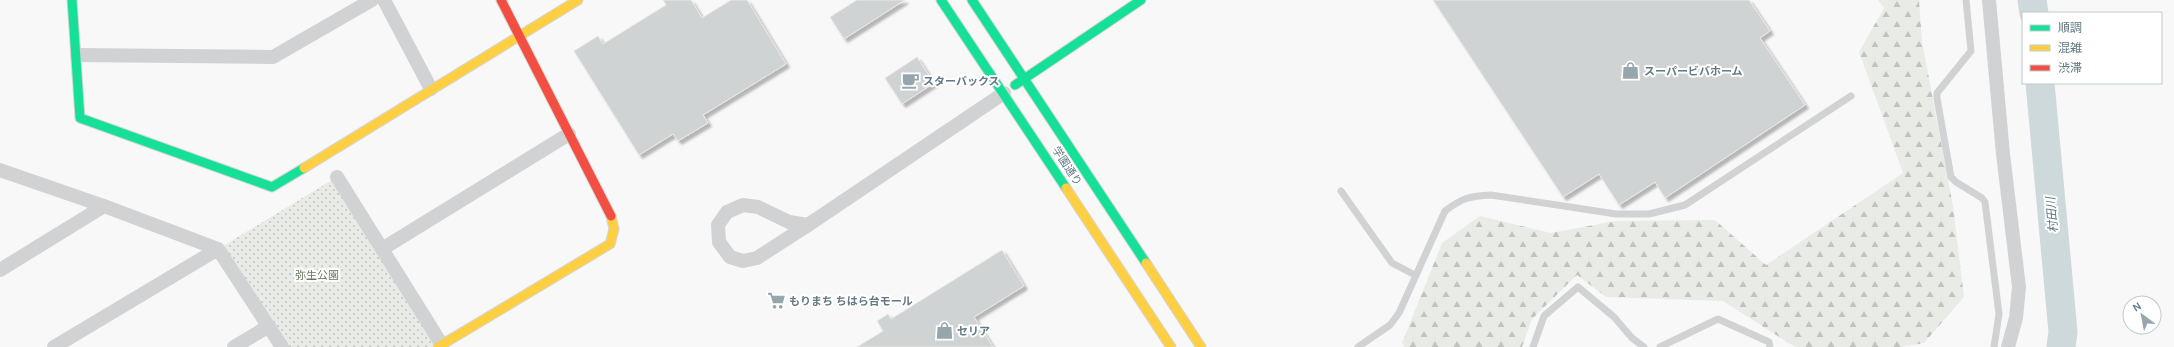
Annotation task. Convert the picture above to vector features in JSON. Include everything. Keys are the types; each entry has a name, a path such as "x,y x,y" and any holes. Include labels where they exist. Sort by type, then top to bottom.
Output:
{"street":[{"path":"72,0 77,55 80,118 272,187 578,0"},
{"path":"77,55 273,57 372,0"},
{"path":"384,0 431,89"},
{"path":"338,177 440,346 610,244 614,236 615,226 501,0"},
{"name":"学園通り","path":"941,0 1171,347"},
{"name":"学園通り","path":"972,0 1025,78 1201,347"},
{"path":"808,225 789,222 758,207 743,205 727,212 718,225 719,242 730,257 743,261 757,258 808,225 1141,0"},
{"path":"1989,0 2003,154 2019,287 2016,318 2008,347"},
{"path":"382,248 569,134"},
{"path":"0,170 104,206 218,249 282,347"},
{"path":"0,270 104,206"},
{"path":"54,347 218,249"},
{"path":"234,347 269,326"}],"lane":[{"path":"1966,0 1971,51 1937,93 1937,98 1944,145 1951,177 1956,182 1982,198 1985,202 1999,314 1994,347"},
{"path":"1358,347 1390,325 1399,313 1445,211 1460,200 1475,196 1491,195 1616,214 1648,214 1685,205 1851,96"},
{"path":"1341,191 1392,263 1415,275"},
{"path":"1533,347 1544,316 1578,287 1614,317 1632,338 1644,347"},
{"path":"1660,347 1718,319 1769,342 1770,347"}],"green space":[{"path":"1878,0 1919,0 1922,41 1953,206 1964,297 1924,343 1902,347 1795,347 1723,301 1606,297 1577,275 1532,319 1522,347 1405,347 1402,343 1442,243 1480,216 1551,233 1615,221 1715,220 1766,265 1903,173 1859,52 1884,8"},
{"name":"弥生公園","path":"337,177 438,347 280,347 218,249"}],"building":[{"path":"663,0 691,0 702,18 731,0 747,0 786,64 703,115 708,123 678,141 673,134 639,155 574,51 598,36 603,44 666,5"},
{"path":"857,0 905,0 844,39 830,17"},
{"name":"スーパービバホーム","path":"1433,0 1749,0 1770,31 1760,38 1805,105 1665,198 1655,182 1619,205 1599,174 1563,197"},
{"name":"スターバックス","path":"917,57 934,83 902,104 885,78"},
{"path":"1002,250 1024,286 974,317 993,347 857,347 883,331 877,321 888,314 891,319"}],"waterway":[{"name":"村田川","path":"2032,0 2034,12"},
{"name":"村田川","path":"2040,84 2063,332 2061,347"}],"traffic: fast":[{"path":"72,0 80,118 272,187 304,168"},
{"path":"941,0 1066,188"},
{"path":"972,0 1146,263"},
{"path":"1015,85 1141,0"}],"traffic: slow":[{"path":"304,168 578,0"},
{"path":"1066,188 1171,347"},
{"path":"438,347 610,244 614,229 611,216"},
{"path":"1146,263 1201,347"}],"traffic: jam":[{"path":"501,0 611,216"}],"place":[{"name":"スーパービバホーム","path":"1631,71"},
{"name":"スターバックス","path":"910,81"},
{"name":"もりまち ちはら台モール","path":"776,301"},
{"name":"セリア","path":"944,331"}]}
